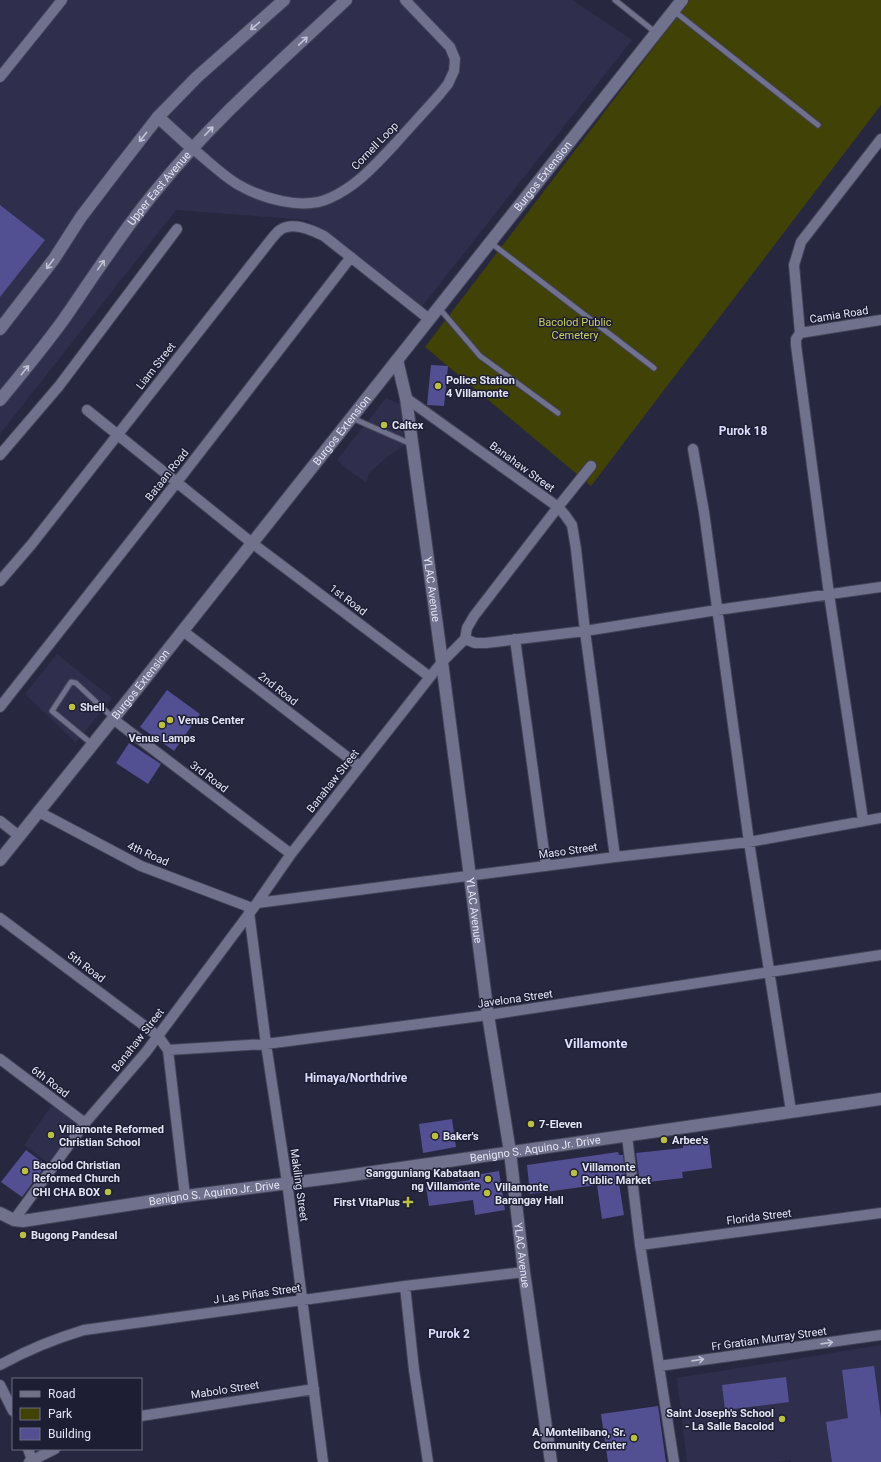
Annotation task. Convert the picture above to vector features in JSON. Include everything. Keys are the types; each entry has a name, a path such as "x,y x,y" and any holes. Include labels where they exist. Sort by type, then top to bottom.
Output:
{"street":[{"path":"0,78 62,0"},
{"path":"0,330 54,259 81,217 158,117 197,77 284,0"},
{"name":"Upper East Avenue","path":"0,400 63,320 118,240 153,193 192,148 255,84 346,0"},
{"name":"Cornell Loop","path":"192,148 237,183 270,199 290,203 312,202 329,199 355,183 370,170 440,94 448,84 454,71 455,59 450,47 405,0"},
{"name":"Burgos Extension","path":"0,860 682,0"},
{"path":"158,117 192,148"},
{"path":"863,820 829,594 796,345 796,339 800,333 794,265 801,242 881,139"},
{"name":"Liam Street","path":"0,581 31,545 280,229 293,226 311,230 324,236 430,319"},
{"path":"0,455 59,386 177,229"},
{"name":"Bataan Road","path":"2,699 177,482 351,257"},
{"name":"Camia Road","path":"800,333 881,320"},
{"name":"YLAC Avenue","path":"397,360 406,398 469,876 488,1015 510,1152 524,1272 551,1462"},
{"name":"Banahaw Street","path":"14,1220 85,1123 146,1052 253,908 291,854 359,766 442,662 465,639 467,628 474,616 558,507 406,398"},
{"name":"1st Road","path":"87,410 252,543 430,677"},
{"path":"694,449 749,842 791,1111"},
{"path":"591,466 558,507 572,525 615,857"},
{"path":"465,639 474,643 585,631 717,610 881,587"},
{"name":"2nd Road","path":"183,631 359,766"},
{"path":"515,639 546,866"},
{"name":"3rd Road","path":"113,719 291,854"},
{"name":"4th Road","path":"39,812 141,866 253,908"},
{"name":"Maso Street","path":"253,908 469,876 615,857 749,842 863,820 881,818"},
{"path":"0,821 19,836"},
{"name":"Makiling Street","path":"253,908 266,1044 287,1182 323,1462"},
{"name":"5th Road","path":"0,918 158,1036"},
{"name":"Javelona Street","path":"168,1050 266,1044 488,1015 881,955"},
{"path":"158,1036 168,1050 185,1196"},
{"name":"6th Road","path":"0,1059 85,1123"},
{"name":"Benigno S. Aquino Jr. Drive","path":"0,1213 14,1220 23,1221 185,1196 287,1182 338,1177 881,1099"},
{"path":"627,1136 640,1245 674,1462"},
{"name":"Florida Street","path":"640,1245 881,1213"},
{"name":"J Las Piñas Street","path":"0,1365 34,1347 84,1330 405,1286 524,1272"},
{"path":"405,1286 414,1370 428,1462"},
{"name":"Fr Gratian Murray Street","path":"659,1366 881,1335"},
{"path":"0,1385 12,1409"},
{"name":"Mabolo Street","path":"142,1416 314,1389"},
{"path":"28,1450 32,1461 53,1450"}],"lane":[{"path":"614,0 656,33"},
{"path":"674,11 818,125"},
{"path":"490,242 654,368"},
{"path":"439,307 480,356 558,413"},
{"path":"351,418 411,444"},
{"path":"92,745 52,711 72,682 76,683 113,719"}],"shaded area":[{"path":"0,0 572,0 632,40 420,309 308,220 176,210 0,434"},
{"name":"Caltex","path":"386,398 400,404 404,446 388,456 369,473 366,482 348,470 337,460"},
{"name":"Shell","path":"57,654 112,698 76,743 25,694"},
{"name":"Villamonte Reformed Christian School","path":"52,1105 79,1124 50,1164 24,1145"},
{"name":"Saint Joseph's School - La Salle Bacolod","path":"881,1345 881,1462 791,1462 791,1460 777,1462 687,1462 677,1378"}],"green space":[{"name":"Bacolod Public Cemetery","path":"690,0 881,0 881,105 591,486 425,347"}],"building":[{"path":"0,205 45,240 0,297"},
{"name":"Police Station 4 Villamonte","path":"431,365 448,366 444,406 427,405"},
{"name":"Venus Center","path":"167,690 200,714 174,751 140,727"},
{"path":"129,743 161,764 148,784 116,763"},
{"path":"452,1119 456,1147 423,1153 419,1124"},
{"path":"709,1142 712,1168 682,1172 683,1178 640,1183 636,1153 683,1148 683,1145"},
{"name":"Bacolod Christian Reformed Church","path":"26,1150 46,1165 22,1197 1,1182"},
{"name":"Villamonte Public Market","path":"618,1152 619,1155 623,1155 626,1182 619,1183 624,1215 602,1219 597,1185 530,1194 527,1165"},
{"path":"499,1171 505,1210 475,1215 473,1200 429,1206 426,1187 470,1180 469,1176"},
{"path":"874,1366 881,1418 881,1462 832,1462 826,1422 848,1418 842,1370"},
{"path":"786,1377 789,1402 725,1410 722,1385"},
{"name":"A. Montelibano, Sr. Community Center","path":"658,1406 666,1462 608,1462 601,1414"}],"place":[{"name":"Police Station 4 Villamonte","path":"438,386"},
{"name":"Caltex","path":"384,425"},
{"name":"Shell","path":"72,707"},
{"name":"Venus Center","path":"170,720"},
{"name":"Venus Lamps","path":"162,725"},
{"name":"7-Eleven","path":"531,1124"},
{"name":"Villamonte Reformed Christian School","path":"51,1135"},
{"name":"Baker's","path":"435,1136"},
{"name":"Arbee's","path":"664,1140"},
{"name":"Bacolod Christian Reformed Church","path":"25,1171"},
{"name":"Villamonte Public Market","path":"574,1173"},
{"name":"Sangguniang Kabataan ng Villamonte","path":"488,1179"},
{"name":"CHI CHA BOX","path":"108,1192"},
{"name":"Villamonte Barangay Hall","path":"487,1193"},
{"name":"First VitaPlus","path":"408,1202"},
{"name":"Bugong Pandesal","path":"23,1235"},
{"name":"Saint Joseph's School - La Salle Bacolod","path":"782,1419"},
{"name":"A. Montelibano, Sr. Community Center","path":"634,1438"}],"district":[{"name":"Purok 18","path":"743,431"},
{"name":"Villamonte","path":"596,1043"},
{"name":"Himaya/Northdrive","path":"356,1078"},
{"name":"Purok 2","path":"449,1334"}]}
